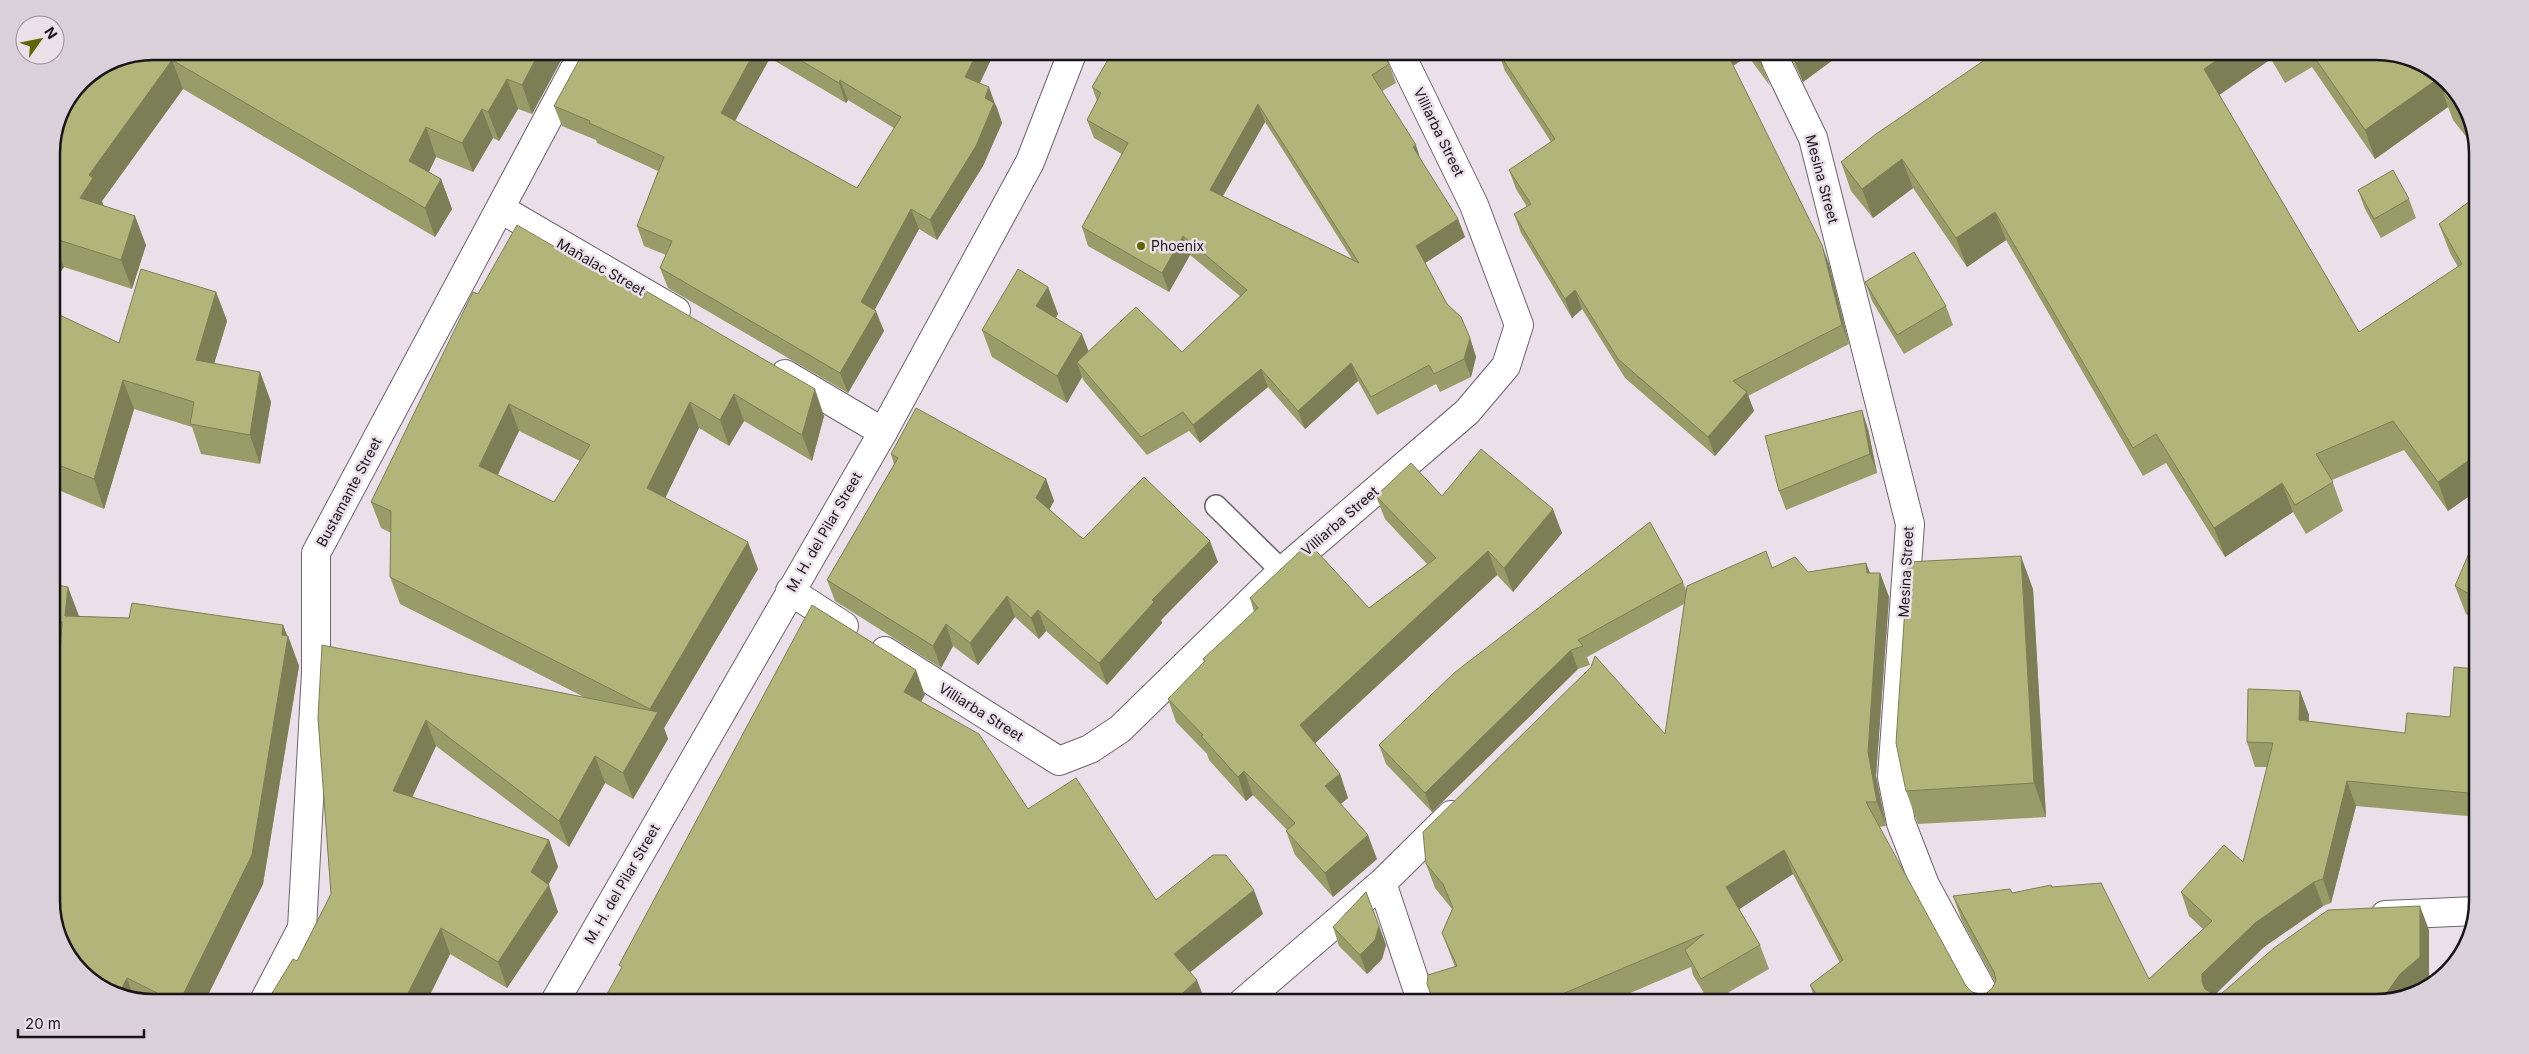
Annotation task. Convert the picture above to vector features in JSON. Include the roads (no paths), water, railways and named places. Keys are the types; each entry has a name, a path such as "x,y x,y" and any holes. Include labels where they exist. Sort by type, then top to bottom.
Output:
{"street":[{"name":"Bustamante Street","path":"268,994 302,928 316,672 316,553 579,60"},
{"name":"M. H. del Pilar Street","path":"559,994 883,432 1030,162 1070,60"},
{"name":"Villiarba Street","path":"790,591 1059,761 1090,749 1120,729 1282,571 1467,412 1506,366 1519,325 1474,205 1403,60"},
{"name":"Mesina Street","path":"1775,60 1813,138 1910,524 1892,777 1902,823 1925,885 1981,994"},
{"name":"Mañalac Street","path":"500,209 696,323"},
{"path":"764,362 883,432"},
{"path":"1252,994 1382,883 1468,799"},
{"path":"1382,883 1419,994"},
{"path":"2361,917 2468,912"}],"lane":[{"path":"1216,506 1282,571"}],"place":[{"name":"Phoenix","path":"1141,246"}]}
